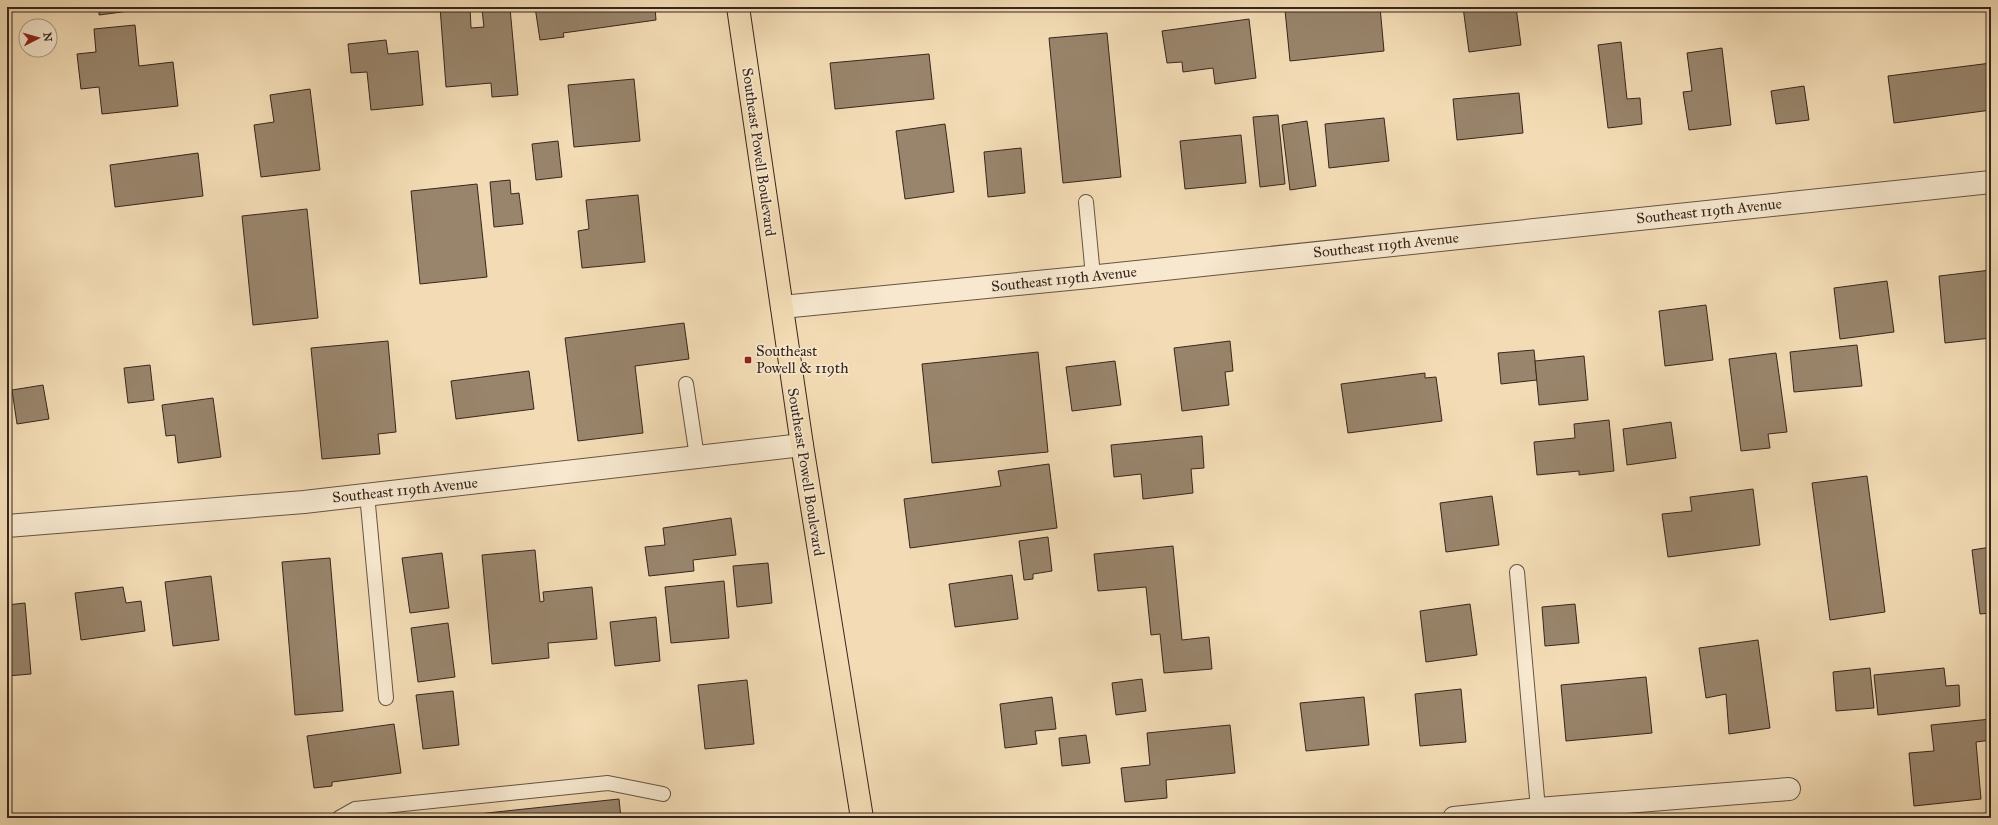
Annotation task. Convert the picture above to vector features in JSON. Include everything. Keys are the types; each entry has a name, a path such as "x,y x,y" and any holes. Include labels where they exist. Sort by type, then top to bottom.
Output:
{"main road":[{"name":"Southeast Powell Boulevard","path":"738,7 802,445 862,818"}],"street":[{"name":"Southeast 119th Avenue","path":"782,307 1991,182"},
{"name":"Southeast 119th Avenue","path":"7,526 304,502 802,445"},
{"path":"1454,818 1538,809 1790,789"}],"lane":[{"path":"1086,202 1093,276"},
{"path":"686,384 697,457"},
{"path":"367,494 386,698"},
{"path":"1518,572 1538,809"},
{"path":"339,818 355,809 608,783 663,794"}],"building":[{"path":"99,7 152,7 152,8 99,15"},
{"path":"440,7 470,7 471,28 484,27 482,10 510,8 518,95 492,97 491,83 446,87"},
{"path":"535,7 655,7 656,20 563,33 564,37 540,40"},
{"path":"1313,7 1380,7 1384,51 1290,61 1285,10"},
{"path":"1463,7 1516,7 1521,45 1469,52"},
{"path":"1249,19 1256,78 1215,84 1213,68 1183,72 1182,62 1167,63 1162,31"},
{"path":"135,25 139,66 173,62 178,106 102,114 99,87 81,89 77,54 96,52 94,29"},
{"path":"1107,33 1121,177 1063,183 1049,38"},
{"path":"386,40 388,54 418,51 423,105 371,110 367,72 351,73 348,44"},
{"path":"1621,42 1627,99 1640,98 1642,124 1608,128 1598,45"},
{"path":"1722,48 1731,125 1689,130 1683,92 1692,91 1687,53"},
{"path":"929,54 934,99 835,109 830,63"},
{"path":"1991,63 1991,110 1894,123 1888,76"},
{"path":"634,79 640,141 574,147 568,85"},
{"path":"1804,86 1809,120 1776,124 1771,91"},
{"path":"310,89 320,170 261,177 254,125 274,122 270,95"},
{"path":"1519,93 1523,133 1457,140 1453,99"},
{"path":"1278,115 1285,184 1260,187 1253,117"},
{"path":"1384,118 1389,161 1329,168 1325,124"},
{"path":"1307,121 1316,186 1290,190 1282,125"},
{"path":"945,124 954,192 905,199 896,131"},
{"path":"1241,135 1246,183 1185,189 1180,141"},
{"path":"558,141 562,177 536,180 532,144"},
{"path":"1021,148 1025,193 988,197 984,152"},
{"path":"198,153 203,196 115,207 110,165"},
{"path":"510,180 511,194 519,193 523,224 494,227 490,182"},
{"path":"477,184 487,277 420,284 411,191"},
{"path":"638,195 645,262 582,268 578,231 589,229 586,200"},
{"path":"307,209 318,318 253,325 242,216"},
{"path":"1991,270 1991,338 1945,343 1939,276"},
{"path":"1887,281 1894,332 1840,339 1834,288"},
{"path":"1706,305 1713,360 1665,366 1659,311"},
{"path":"684,323 689,359 635,366 643,433 578,441 565,338"},
{"path":"388,341 396,432 378,434 380,454 322,459 311,348"},
{"path":"1230,341 1233,371 1225,372 1229,405 1182,411 1174,348"},
{"path":"1857,345 1862,386 1794,392 1790,352"},
{"path":"1534,350 1537,380 1501,384 1498,353"},
{"path":"1038,352 1048,452 932,463 922,364"},
{"path":"1776,353 1787,432 1768,434 1770,448 1741,451 1729,359"},
{"path":"1584,356 1588,400 1539,405 1535,361"},
{"path":"1115,361 1121,405 1072,411 1066,367"},
{"path":"150,365 154,400 128,403 124,368"},
{"path":"529,371 534,409 456,419 451,381"},
{"path":"1425,373 1425,378 1436,377 1442,421 1348,433 1341,384"},
{"path":"43,385 49,419 17,424 12,390"},
{"path":"213,398 221,457 178,463 175,435 166,436 162,405"},
{"path":"7,405 11,447 9,448 11,469 7,469"},
{"path":"1609,420 1614,471 1579,475 1579,471 1537,475 1534,442 1575,438 1574,424"},
{"path":"1671,422 1676,458 1627,465 1623,429"},
{"path":"1202,436 1204,468 1191,469 1193,493 1143,499 1141,474 1114,477 1111,445"},
{"path":"1049,464 1057,528 910,548 904,499 1001,486 998,471"},
{"path":"1867,476 1885,612 1830,620 1812,483"},
{"path":"1753,489 1760,545 1668,557 1662,514 1692,511 1690,497"},
{"path":"1492,496 1499,545 1446,552 1440,503"},
{"path":"731,518 736,555 693,560 694,571 649,576 645,547 665,545 663,528"},
{"path":"1048,537 1052,571 1033,574 1033,579 1024,580 1019,541"},
{"path":"1173,546 1182,640 1209,637 1212,669 1164,673 1160,634 1151,635 1146,587 1098,591 1094,554"},
{"path":"1991,547 1991,613 1980,614 1972,550"},
{"path":"535,550 540,602 544,601 543,592 592,587 597,639 548,643 549,658 492,664 482,555"},
{"path":"442,553 449,608 410,613 402,558"},
{"path":"330,558 343,711 295,715 282,562"},
{"path":"768,563 772,603 737,607 733,566"},
{"path":"1012,575 1018,619 955,627 949,584"},
{"path":"211,576 219,640 173,646 165,582"},
{"path":"724,581 729,638 671,643 665,587"},
{"path":"123,587 126,603 141,601 145,631 81,640 75,593"},
{"path":"25,603 31,674 7,676 7,605"},
{"path":"1470,604 1477,655 1426,662 1420,611"},
{"path":"1575,604 1579,643 1545,646 1542,607"},
{"path":"656,617 660,661 615,666 610,622"},
{"path":"448,623 455,677 418,682 411,628"},
{"path":"1758,640 1770,728 1729,734 1726,694 1706,698 1699,648"},
{"path":"1870,668 1874,708 1836,711 1833,672"},
{"path":"1944,668 1946,686 1959,685 1960,706 1878,715 1874,675"},
{"path":"1646,677 1652,733 1566,741 1561,685"},
{"path":"1142,679 1146,711 1116,715 1112,683"},
{"path":"747,680 754,744 705,749 698,685"},
{"path":"1461,689 1466,742 1420,746 1415,694"},
{"path":"453,691 459,745 423,749 416,695"},
{"path":"1052,697 1056,729 1035,731 1037,744 1005,748 1000,704"},
{"path":"1364,697 1369,745 1306,751 1300,703"},
{"path":"1991,719 1991,740 1976,742 1981,799 1914,806 1909,753 1934,751 1931,725"},
{"path":"394,724 401,773 332,782 332,786 314,788 307,736"},
{"path":"1230,725 1235,773 1166,780 1167,798 1125,802 1121,768 1150,765 1147,733"},
{"path":"1086,735 1090,763 1062,766 1059,738"},
{"path":"619,799 621,818 469,818 468,815"}],"place":[{"name":"Southeast Powell & 119th","path":"748,360"}]}
